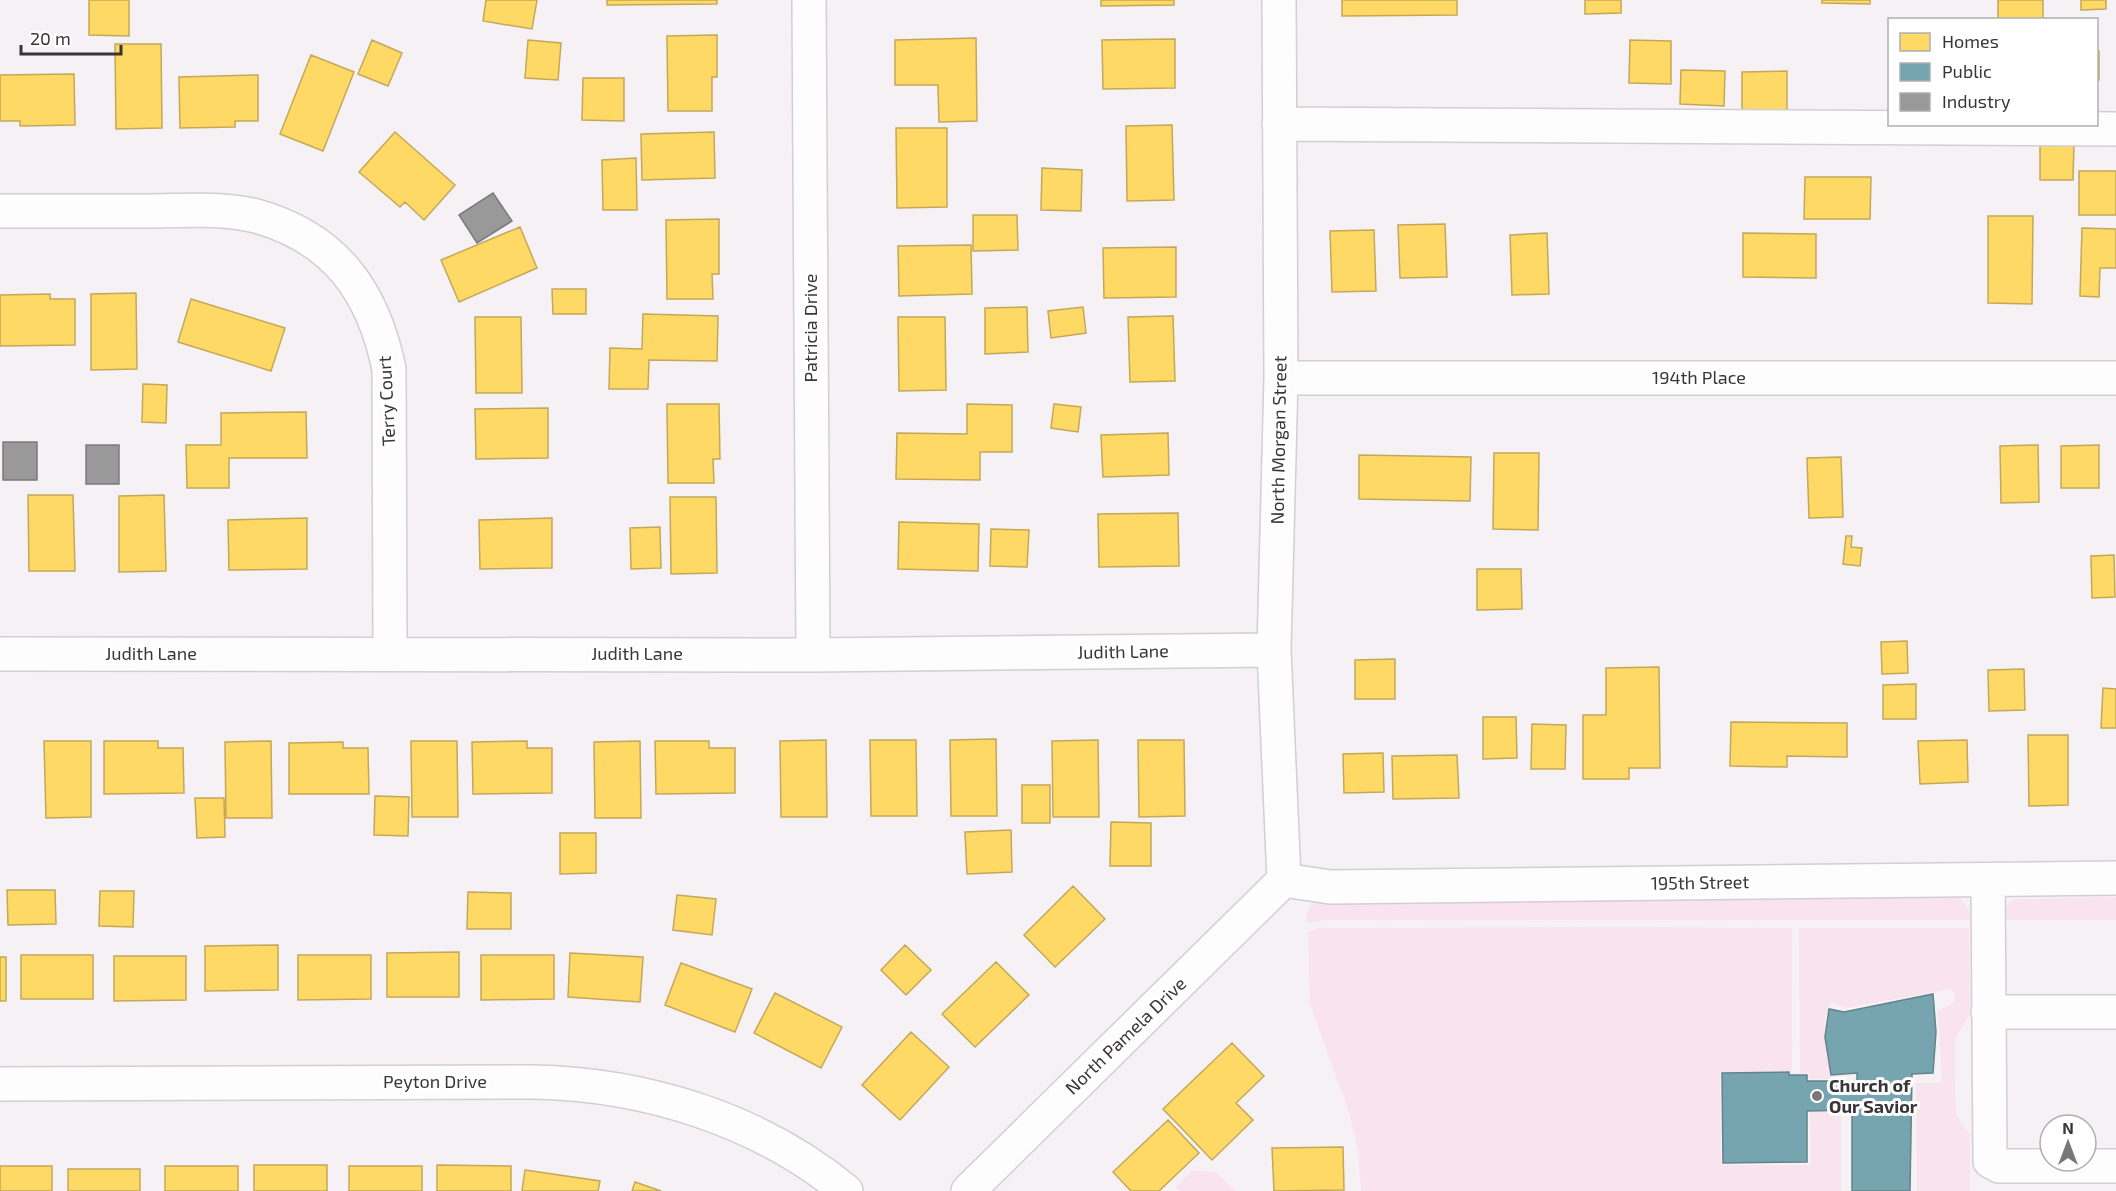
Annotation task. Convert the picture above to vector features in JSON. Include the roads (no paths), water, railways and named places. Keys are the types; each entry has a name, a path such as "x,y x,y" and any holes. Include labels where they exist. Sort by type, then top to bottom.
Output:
{"street":[{"name":"Patricia Drive","path":"808,0 813,655"},
{"name":"North Morgan Street","path":"1279,0 1281,378 1274,650 1284,880"},
{"path":"1279,124 2116,129"},
{"name":"Terry Court","path":"0,211 218,211 255,216 286,227 314,242 334,258 354,279 370,307 383,339 389,369 390,653"},
{"name":"194th Place","path":"1281,378 2116,378"},
{"name":"Judith Lane","path":"0,654 813,655 1274,650"},
{"name":"195th Street","path":"1284,880 1330,887 2116,878"},
{"name":"North Pamela Drive","path":"968,1191 1284,880"},
{"path":"1988,880 1990,1161 1999,1166 2116,1166"},
{"path":"1988,1012 2116,1012"},
{"name":"Peyton Drive","path":"0,1084 533,1082 598,1086 632,1091 676,1102 715,1116 775,1144 832,1179 846,1191"}],"place":[{"name":"Church of Our Savior","path":"1817,1096"}]}
